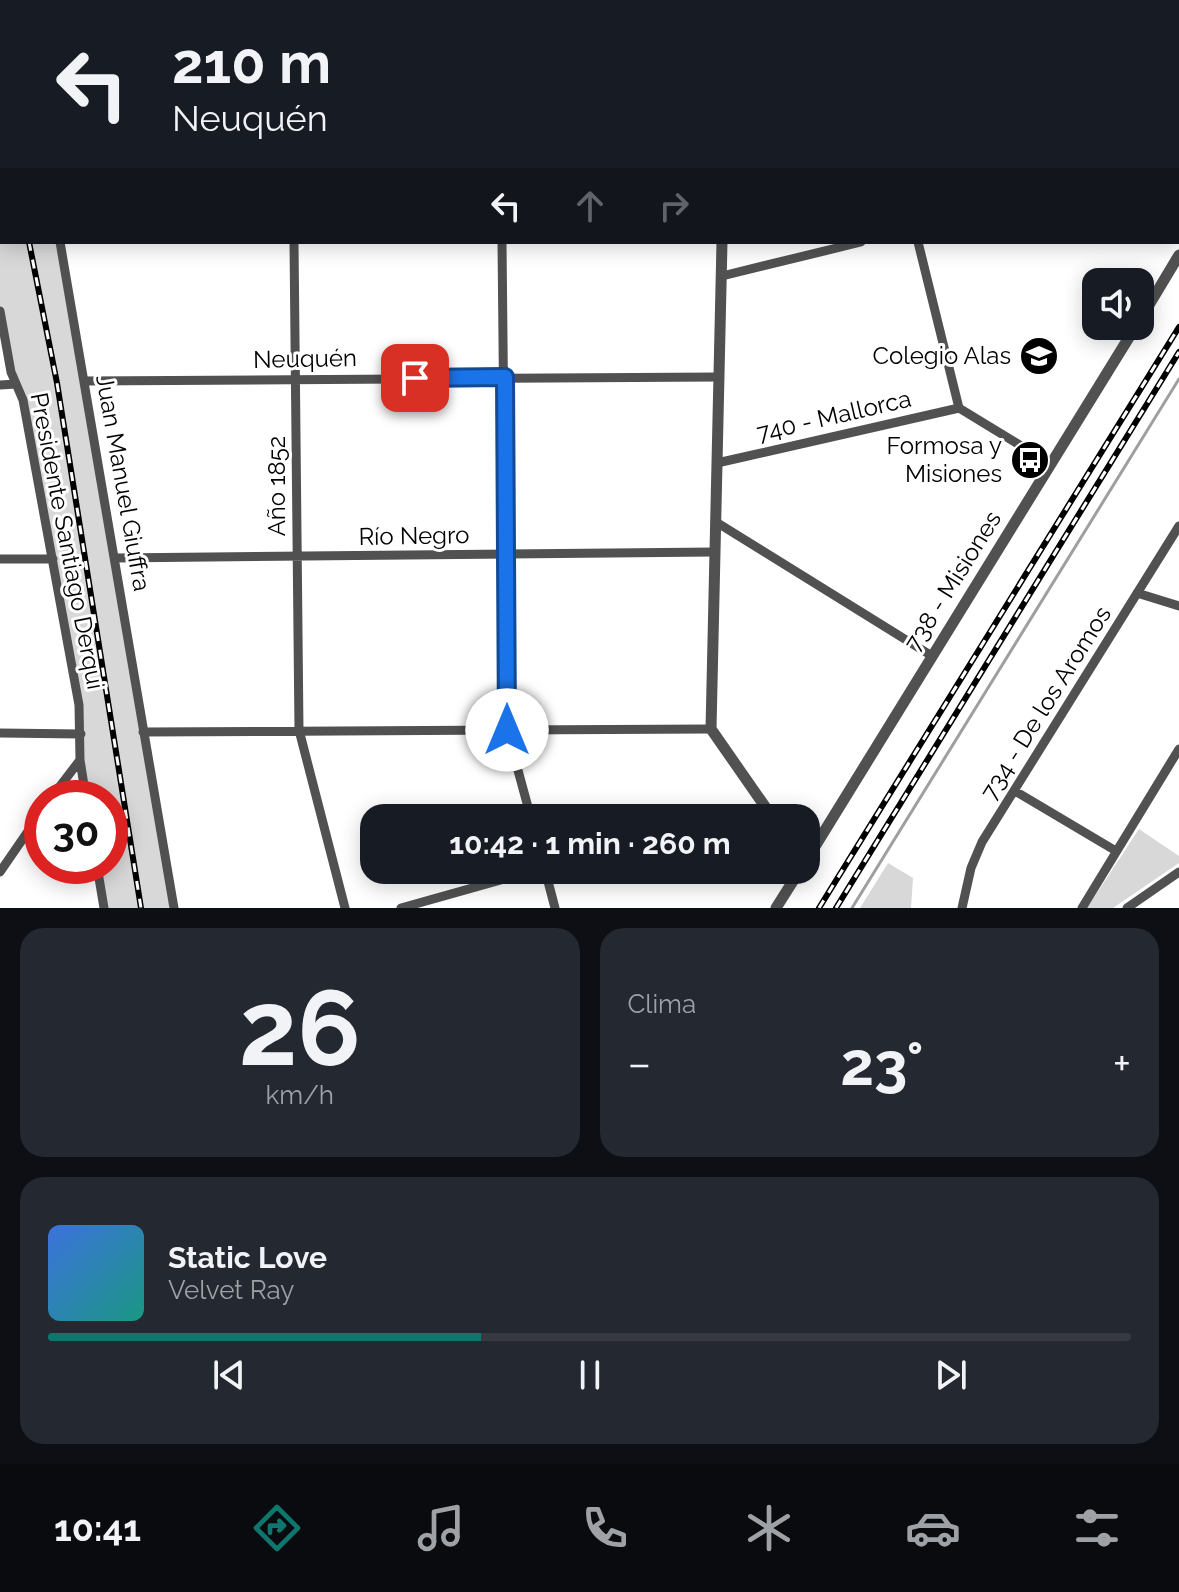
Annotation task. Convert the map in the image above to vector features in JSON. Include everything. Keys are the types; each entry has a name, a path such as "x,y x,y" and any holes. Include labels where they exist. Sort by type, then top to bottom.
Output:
{"street":[{"name":"Juan Manuel Giuffra","path":"60,244 174,908"},
{"name":"Año 1852","path":"294,244 299,730 345,908"},
{"path":"502,244 507,730 527,804"},
{"path":"722,244 711,729 763,804"},
{"path":"722,276 853,244"},
{"path":"918,244 959,408 1051,464"},
{"path":"1154,297 1179,255"},
{"name":"Presidente Santiago Derqui","path":"0,311 16,384 23,400 53,559 81,734 83,780"},
{"name":"738 - Misiones","path":"820,836 1127,340"},
{"name":"Neuquén","path":"85,381 718,377"},
{"path":"0,385 16,384"},
{"name":"740 - Mallorca","path":"717,463 959,408"},
{"path":"716,522 932,656"},
{"name":"734 - De los Aromos","path":"962,908 971,868 982,842 1179,526"},
{"name":"Río Negro","path":"115,558 714,552"},
{"path":"0,559 53,559"},
{"path":"1137,593 1179,606"},
{"path":"143,732 711,729"},
{"path":"0,733 81,734"},
{"path":"1082,908 1179,749"},
{"path":"65,780 80,760"},
{"path":"1015,791 1116,851"},
{"path":"0,872 24,837"},
{"path":"1127,908 1179,872"},
{"path":"100,884 104,908"},
{"path":"401,908 486,884"},
{"path":"549,884 555,908"},
{"path":"776,908 791,884"}],"shaded area":[{"path":"0,244 60,244 174,908 104,908 100,884 128,884 128,780 85,780 81,734 21,393 0,311"},
{"path":"1139,829 1179,856 1179,863 1113,908 1087,908"},
{"path":"888,863 913,878 911,908 860,908"}],"waterway":[{"path":"852,908 1179,379"}],"railway":[{"path":"29,244 57,383 141,908"},
{"path":"819,908 1179,327"},
{"path":"836,908 1179,352"}],"place":[{"name":"Colegio Alas","path":"1039,356"},
{"name":"Formosa y Misiones","path":"1030,460"}],"route":[{"path":"415,378 505,377 507,730"}]}
